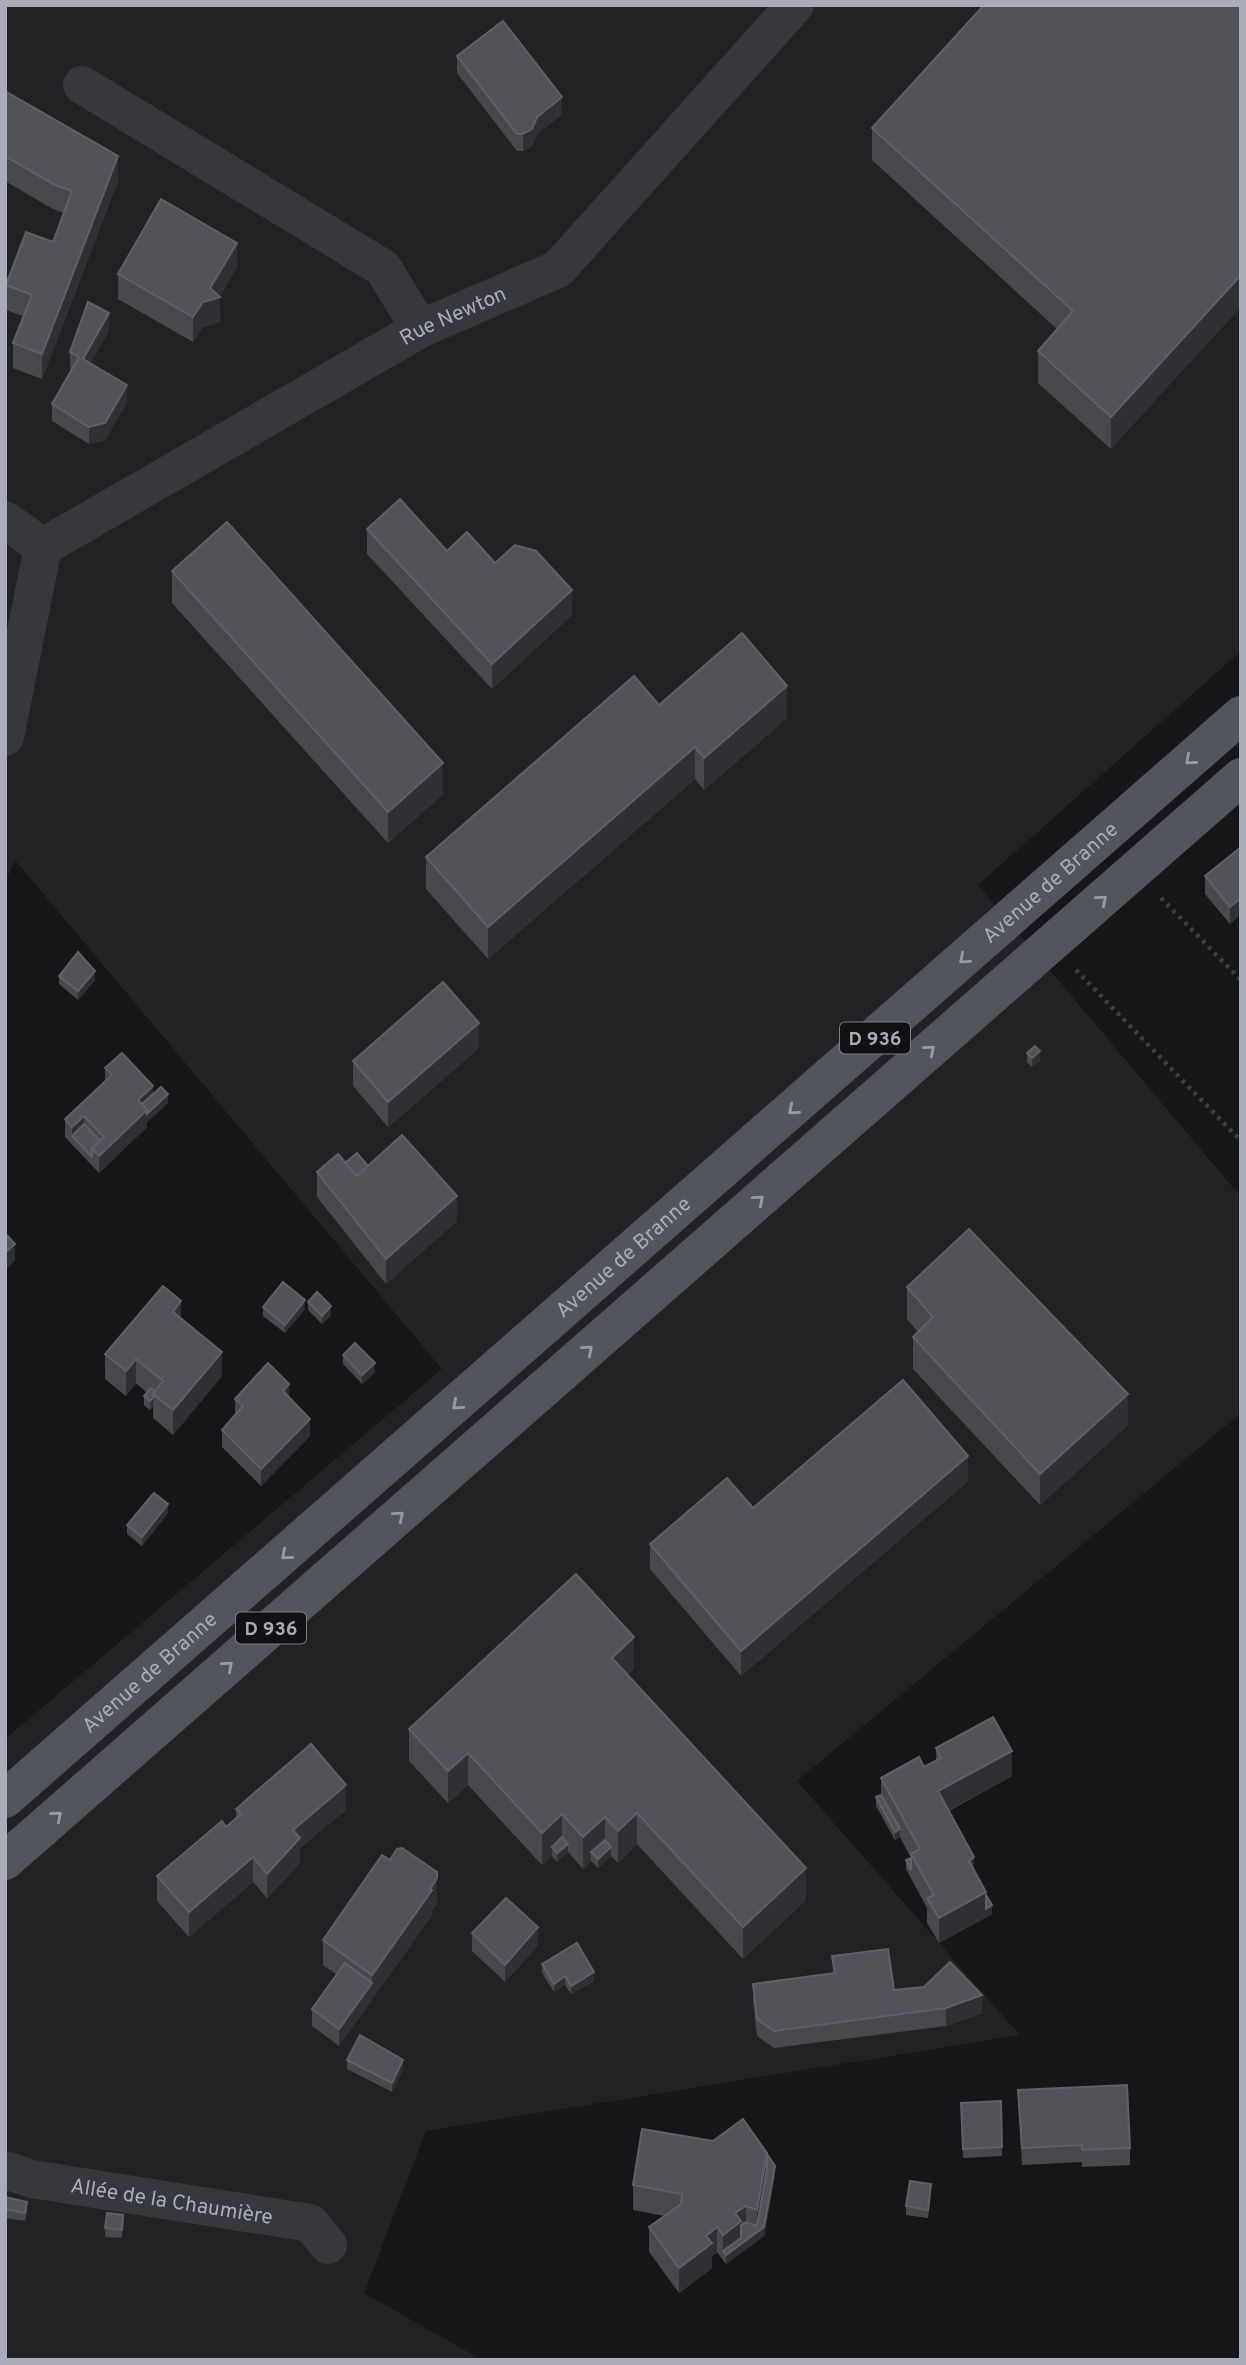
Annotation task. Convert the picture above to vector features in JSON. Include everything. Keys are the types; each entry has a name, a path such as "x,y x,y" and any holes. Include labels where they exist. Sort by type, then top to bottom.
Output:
{"main road":[{"name":"Avenue de Branne","path":"5,1799 1241,715"},
{"name":"D 936","path":"5,1861 1241,777"}],"street":[{"name":"Rue Newton","path":"43,547 420,329 558,269 795,5"},
{"path":"82,85 383,268 420,329"},
{"path":"5,520 43,547 5,737"},
{"name":"Allée de la Chaumière","path":"5,2170 32,2179 310,2223 328,2245"}],"path":[{"path":"1136,870 1241,980"},
{"path":"1051,945 1241,1141"}],"shaded area":[{"path":"5,5 1241,5 1241,651 978,885 1241,1197 1241,1413 797,1781 1020,2035 426,2131 364,2293 482,2360 5,2360 5,1739 442,1369 15,860 5,883"}],"building":[{"path":"984,5 1241,5 1241,275 1111,417 1038,351 1073,311 872,128"},
{"path":"503,21 562,97 537,117 532,129 523,134 517,134 457,56"},
{"path":"5,91 118,156 42,354 13,343 32,295 6,285 26,232 53,242 72,191 53,184 5,156"},
{"path":"161,199 237,243 210,288 220,297 203,302 193,317 118,274"},
{"path":"88,302 109,313 83,359 127,385 105,423 89,427 52,404 79,357 70,352"},
{"path":"400,499 447,551 467,532 495,563 515,545 536,551 572,590 492,664 367,529"},
{"path":"227,522 443,763 388,812 172,571"},
{"path":"742,633 787,686 704,758 695,747 488,927 426,857 634,676 659,705"},
{"path":"1241,847 1241,898 1230,907 1205,876"},
{"path":"78,952 95,971 78,991 59,976"},
{"path":"443,982 479,1023 388,1102 353,1061"},
{"path":"1035,1046 1040,1051 1032,1058 1027,1053"},
{"path":"122,1053 153,1086 138,1100 147,1110 99,1156 92,1148 104,1137 84,1116 72,1127 65,1119 112,1075 105,1068"},
{"path":"161,1087 168,1094 147,1114 142,1104"},
{"path":"84,1124 100,1141 92,1148 92,1157 72,1136"},
{"path":"402,1135 457,1196 386,1259 317,1172 338,1154 357,1176"},
{"path":"357,1153 368,1166 357,1176 345,1163"},
{"path":"969,1229 1128,1394 1040,1474 913,1337 933,1317 907,1287"},
{"path":"5,1233 15,1244 5,1253"},
{"path":"283,1282 305,1300 285,1325 263,1307"},
{"path":"163,1286 181,1301 173,1312 222,1352 173,1410 153,1394 163,1381 136,1359 126,1371 105,1354"},
{"path":"317,1292 331,1306 322,1316 308,1302"},
{"path":"355,1343 375,1363 362,1375 343,1355"},
{"path":"268,1363 289,1384 283,1391 310,1419 261,1469 222,1430 243,1406 235,1399"},
{"path":"903,1380 968,1456 741,1651 650,1544 727,1478 753,1508"},
{"path":"151,1388 155,1391 150,1401 144,1396"},
{"path":"154,1493 168,1504 142,1537 127,1525"},
{"path":"576,1574 634,1637 612,1658 806,1868 743,1927 637,1813 618,1831 605,1817 583,1837 562,1814 542,1833 468,1753 448,1771 409,1729"},
{"path":"993,1717 1012,1751 938,1791 974,1857 969,1861 986,1892 939,1918 927,1898 934,1895 911,1854 920,1849 881,1778 919,1757 924,1767 941,1758 936,1748"},
{"path":"311,1744 346,1785 293,1830 300,1838 267,1874 253,1857 189,1912 157,1876 222,1821 226,1827 241,1814 236,1809"},
{"path":"881,1795 900,1829 895,1832 876,1797"},
{"path":"562,1837 568,1844 557,1853 552,1847"},
{"path":"605,1840 611,1847 598,1859 591,1852"},
{"path":"402,1848 437,1872 437,1878 430,1889 432,1890 372,1975 323,1940 382,1855 390,1860 397,1849"},
{"path":"986,1895 992,1905 986,1909"},
{"path":"506,1898 538,1927 505,1965 472,1933"},
{"path":"577,1943 594,1972 571,1986 565,1976 554,1984 542,1964"},
{"path":"888,1949 894,1990 924,1987 950,1962 982,1995 946,2008 774,2031 757,2019 753,1984 835,1973 832,1956"},
{"path":"345,1963 372,1983 339,2029 312,2009"},
{"path":"360,2035 403,2060 392,2083 347,2060"},
{"path":"1127,2085 1130,2148 1082,2150 1082,2145 1022,2148 1018,2090"},
{"path":"1001,2101 1002,2147 963,2149 961,2103"},
{"path":"743,2119 767,2153 757,2210 746,2206 735,2213 741,2221 723,2235 717,2227 706,2236 712,2243 679,2268 649,2227 681,2204 682,2194 633,2185 642,2129 713,2141"},
{"path":"767,2154 775,2166 764,2227 726,2255 723,2251 741,2238 741,2225 746,2222 757,2226"},
{"path":"910,2181 931,2184 928,2210 906,2206"},
{"path":"5,2197 27,2202 25,2213 5,2209"},
{"path":"107,2213 123,2215 122,2230 105,2228"}]}
